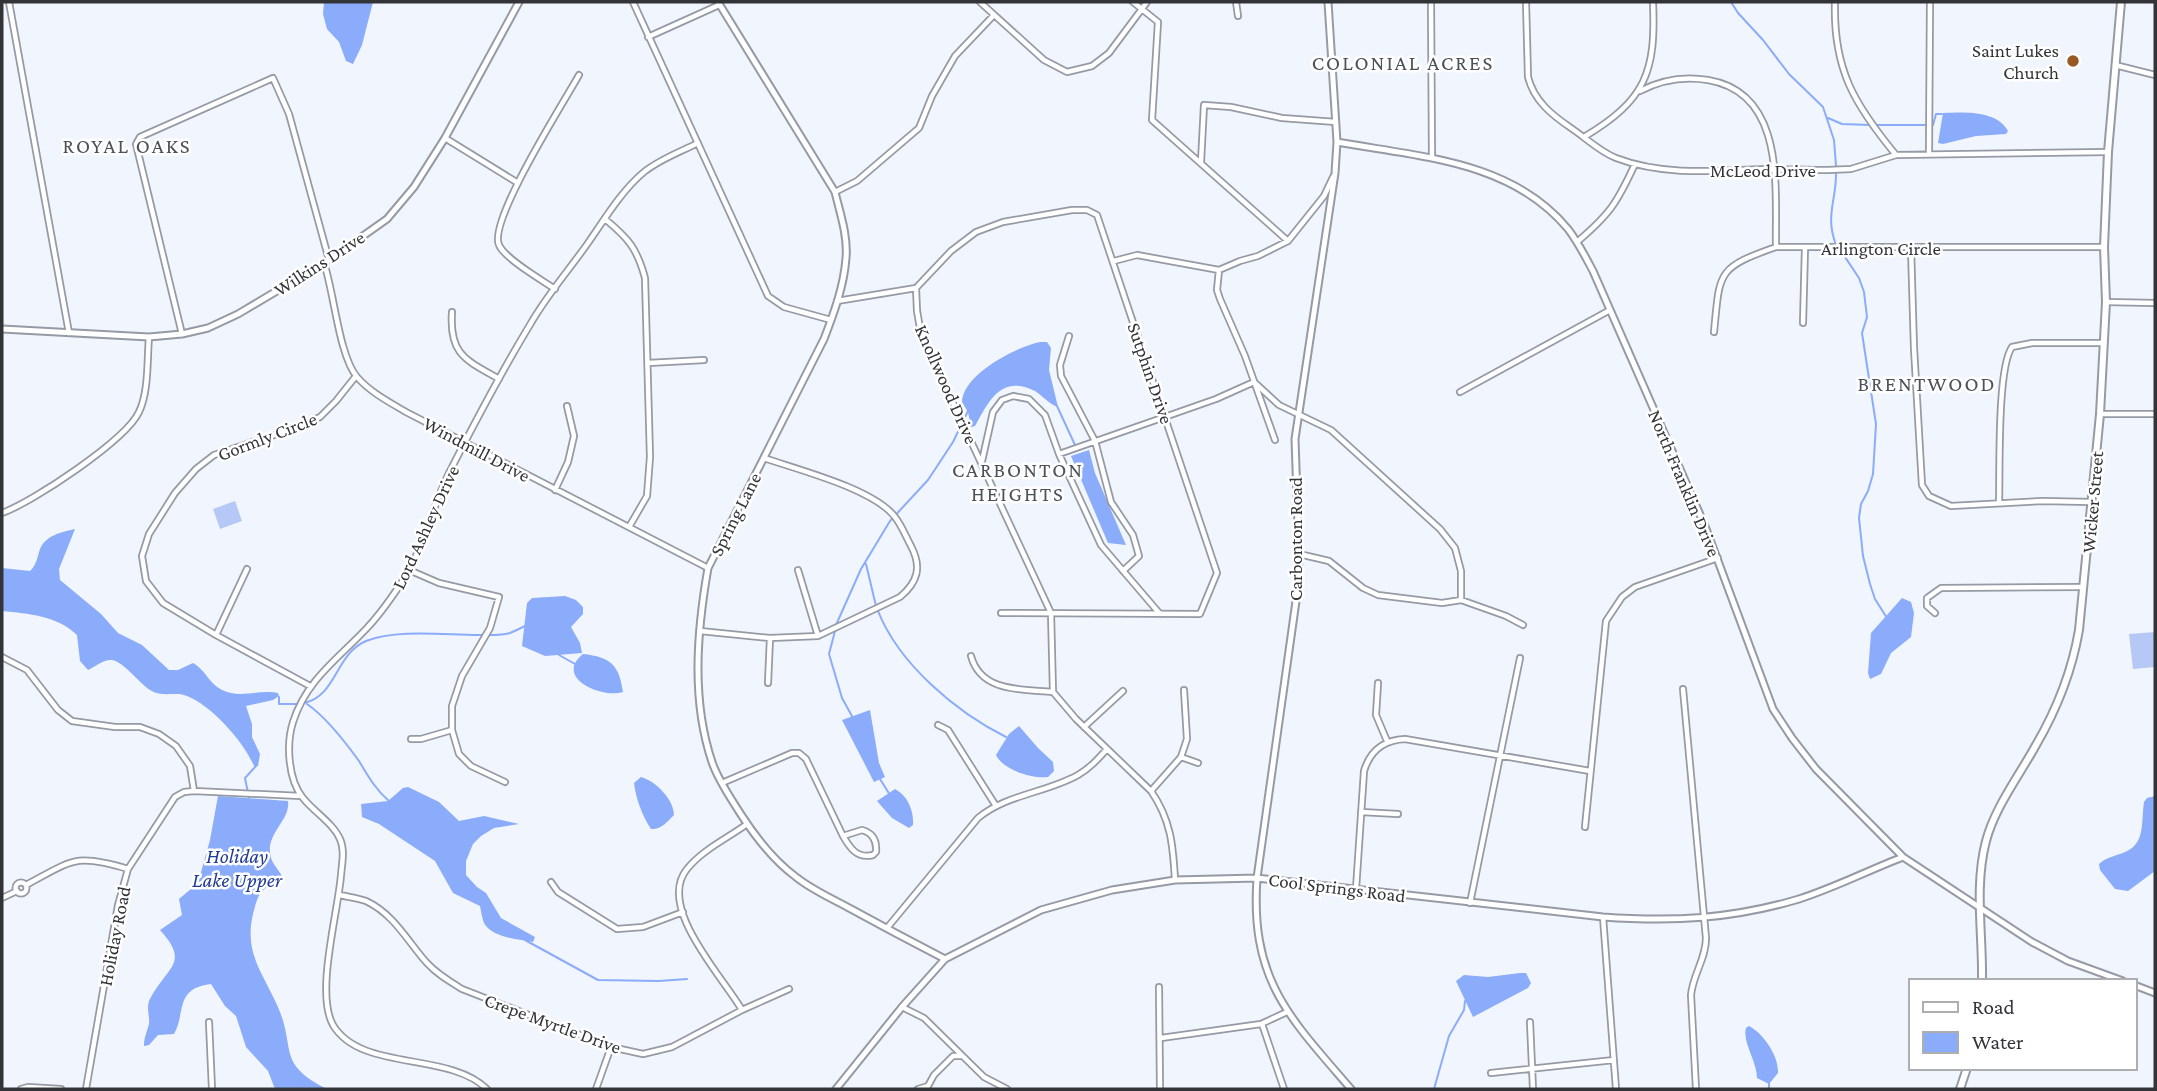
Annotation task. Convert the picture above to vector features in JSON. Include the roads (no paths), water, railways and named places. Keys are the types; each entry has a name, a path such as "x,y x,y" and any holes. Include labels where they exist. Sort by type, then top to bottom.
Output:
{"main road":[{"name":"Wicker Street","path":"1982,979 1980,871 1987,838 2007,794 2048,724 2065,684 2074,656 2084,587 2100,414 2108,152 2121,2"},
{"path":"1960,1089 1966,1070"}],"street":[{"path":"9,2 69,333"},
{"name":"Wilkins Drive","path":"2,329 149,337 182,334 208,328 238,314 326,262 387,219 414,187 445,138 519,2"},
{"path":"633,2 768,296 784,307 831,320"},
{"path":"980,2 1044,60 1067,72 1092,66 1109,53 1147,2"},
{"path":"1133,2 1158,22 1152,120 1288,241"},
{"path":"1236,2 1238,16"},
{"name":"Carbonton Road","path":"1328,2 1337,142 1335,173 1297,414 1295,440 1299,554 1296,602 1257,878 1255,912 1268,975 1287,1012 1351,1089"},
{"path":"1431,2 1432,159"},
{"name":"McLeod Drive","path":"1526,2 1528,77 1531,89 1557,118 1614,157 1635,164 1680,171 1851,170 1896,155 2108,152"},
{"path":"1584,137 1622,111 1640,91 1653,50 1653,2"},
{"path":"1835,2 1834,29 1841,68 1853,96 1896,155"},
{"path":"1929,154 1930,2"},
{"path":"648,37 719,3"},
{"name":"Spring Lane","path":"719,3 835,192 842,220 846,257 837,301 824,339 708,568 699,631 698,691 703,728 713,764 722,783 747,824 774,858 797,878 945,960"},
{"path":"835,192 857,181 919,128 932,96 955,56 993,16"},
{"path":"2115,65 2155,75"},
{"path":"555,289 517,263 499,246 497,232 518,183 579,75"},
{"path":"182,334 136,140 273,78 289,114 347,355 356,376"},
{"path":"1640,91 1652,85 1688,78 1714,81 1735,90 1748,101 1764,122 1772,146 1776,247"},
{"path":"1200,162 1204,105 1231,107 1282,118 1336,122"},
{"path":"445,138 518,183"},
{"name":"North Franklin Drive","path":"1337,142 1473,167 1512,184 1554,214 1577,242 1611,310 1718,558 1774,712 1816,769 1903,857 2032,942 2068,961 2118,979"},
{"name":"Lord Ashley Drive","path":"486,1089 479,1082 457,1071 369,1051 347,1040 334,1025 326,1005 325,989 340,895 343,849 340,836 301,796 293,776 290,750 292,725 310,686 327,665 366,629 384,608 409,570 448,475 532,320 642,173 698,143"},
{"path":"1577,242 1604,219 1623,191 1635,164"},
{"path":"1114,261 1137,256 1219,270 1258,256 1288,241 1324,196 1335,173"},
{"name":"Sutphin Drive","path":"916,288 951,251 976,232 1003,222 1072,210 1087,210 1097,215 1217,573 1200,614 1001,613"},
{"path":"605,219 630,240 640,259 645,278 650,457 647,496 629,527"},
{"name":"Arlington Circle","path":"1714,332 1719,283 1725,273 1743,258 1776,247 2104,247"},
{"path":"1803,323 1805,248"},
{"path":"1911,248 1913,348 1922,485 1929,496 1951,506 2092,502"},
{"path":"1219,270 1217,290 1255,382 1275,440"},
{"path":"837,301 916,288"},
{"name":"Knollwood Drive","path":"916,288 916,311 921,334 1051,613 1053,692"},
{"path":"2105,302 2155,303"},
{"path":"1460,392 1611,310"},
{"path":"452,312 454,345 462,358 499,379"},
{"path":"2,513 34,497 102,451 118,439 134,421 144,399 149,337"},
{"path":"1069,337 1060,365 1061,376 1094,441 1111,502 1133,535 1139,556 1123,571"},
{"path":"1999,503 2003,381 2009,351 2012,347 2032,343 2104,343"},
{"path":"648,363 704,360"},
{"name":"Windmill Drive","path":"356,376 393,404 708,568"},
{"name":"Gormly Circle","path":"310,686 163,603 146,581 142,556 149,534 175,493 196,469 214,455 320,417 356,376"},
{"path":"1255,382 1279,405 1331,430 1440,529 1455,548 1461,571 1461,600"},
{"path":"1059,454 1216,399 1255,382"},
{"path":"981,462 993,412 1002,400 1013,396 1029,399 1045,415 1059,454 1101,545 1160,615"},
{"path":"555,490 568,462 574,436 567,406"},
{"path":"2100,414 2155,414"},
{"path":"699,631 770,638 818,636 900,597 911,589 918,575 917,558 895,517 882,504 864,493 764,458"},
{"path":"1299,554 1329,561 1363,589 1378,596 1442,603 1461,600 1523,625"},
{"path":"1585,827 1606,621 1613,608 1635,587 1718,558"},
{"path":"216,635 247,569"},
{"path":"409,570 439,583 499,597 490,628 462,676 452,706 452,730 459,754 471,766 505,782"},
{"path":"798,570 818,636"},
{"path":"1935,613 1926,602 1930,594 1941,588 2084,587"},
{"path":"768,683 770,638"},
{"path":"971,656 973,665 989,682 1012,690 1053,692 1084,727 1151,791 1161,805 1172,837 1175,880"},
{"path":"2,657 27,670 58,710 72,721 115,727 140,727 159,734 177,746 190,766 194,791 301,796"},
{"path":"1470,903 1520,658"},
{"path":"1378,683 1376,715 1387,741"},
{"path":"1683,689 1686,744 1705,919 1705,955 1693,981 1691,995 1696,1089"},
{"path":"1151,791 1181,757 1187,739 1184,690"},
{"path":"1084,727 1123,691"},
{"path":"938,725 948,730 996,806"},
{"path":"411,739 421,739 452,730"},
{"path":"1356,889 1367,762 1378,747 1387,741 1405,739 1590,771"},
{"path":"887,928 978,818 996,806 1076,776 1107,749"},
{"path":"722,783 792,753 799,753 806,759 843,836 855,852 867,857 876,852 875,840 867,831 855,831 843,836"},
{"path":"1181,757 1198,763"},
{"name":"Holiday Road","path":"86,1089 118,905 128,869 175,797 194,791"},
{"path":"1362,812 1398,814"},
{"path":"742,1010 697,944 683,912 678,891 679,883 692,863 747,824"},
{"name":"Cool Springs Road","path":"836,1089 902,1007 945,960 1041,910 1112,890 1175,880 1257,878 1470,903 1659,921 1705,919 1745,913 1801,898 1903,857"},
{"path":"2,898 17,891 23,893 26,885 70,862 85,858 128,869"},
{"path":"551,882 558,892 617,929 643,927 683,912"},
{"name":"Crepe Myrtle Drive","path":"340,895 365,901 381,910 397,925 427,963 442,977 462,989 611,1047 643,1054 672,1047 789,989"},
{"path":"1603,917 1616,1089"},
{"path":"1158,1089 1160,986"},
{"path":"2136,986 2155,993"},
{"path":"902,1007 924,1018 984,1077 1007,1089"},
{"path":"1161,1038 1262,1024 1287,1012"},
{"path":"209,1022 212,1089"},
{"path":"1530,1022 1533,1089"},
{"path":"1262,1024 1284,1089"},
{"path":"596,1089 611,1047"},
{"path":"918,1089 928,1086 934,1075 953,1056 962,1056"},
{"path":"1491,1073 1614,1060"},
{"path":"21,1089 61,1089"}],"water":[{"path":"324,2 373,2 362,45 353,64 346,61 339,42 327,29 323,14"},
{"path":"1943,113 1988,116 2003,124 2008,131 2006,134 1938,143"},
{"path":"1040,342 1047,342 1051,348 1049,370 1058,407 1035,391 1013,386 1005,388 991,399 975,426 971,427 968,412 962,402 971,382 992,363"},
{"path":"1089,450 1095,473 1126,545 1108,543 1071,456"},
{"path":"75,529 59,569 60,580 101,614 118,633 142,645 169,670 178,670 193,663 218,687 229,693 278,693 279,696 273,700 246,706 252,724 252,737 260,754 258,766 254,766 243,746 226,725 206,707 187,696 155,692 112,660 88,670 80,661 77,635 69,628 51,619 2,611 2,568 30,571 46,540"},
{"path":"565,596 576,600 583,607 583,614 571,627 582,653 545,656 522,646 527,603 532,598"},
{"path":"1902,598 1911,602 1914,613 1911,637 1891,653 1881,674 1870,679 1868,673 1871,633"},
{"path":"583,654 600,657 612,664 619,675 623,692 604,692 584,685 574,671 575,663"},
{"path":"870,710 879,763 885,777 874,782 842,720"},
{"path":"1019,726 1053,762 1054,771 1048,777 1035,777 1019,772 1005,765 996,755 1009,734"},
{"path":"641,777 663,792 673,809 674,815 658,828 651,829 638,801 634,783"},
{"path":"408,787 439,802 459,821 484,816 519,824 494,828 481,836 473,844 466,861 466,875 486,893 501,918 535,937 533,942 493,932 484,923 480,906 453,893 435,861 379,824 362,817 361,804 388,801"},
{"path":"895,789 907,800 911,809 913,825 909,828 892,818 877,801"},
{"name":"Holiday Lake Upper","path":"218,796 288,801 286,815 274,835 270,849 272,861 283,880 265,888 259,895 253,914 251,940 256,961 283,1020 294,1062 311,1080 327,1089 275,1089 268,1071 246,1047 236,1016 225,1006 211,984 199,986 186,996 174,1034 158,1035 149,1045 144,1046 149,1024 149,1001 175,958 174,950 160,930 182,915 179,899 198,883"},
{"path":"2155,796 2155,871 2128,891 2115,889 2100,870 2099,864 2132,848 2141,831 2144,802"},
{"path":"1526,973 1531,983 1528,988 1473,1017 1456,981 1464,975 1488,977"},
{"path":"1749,1026 1765,1039 1776,1059 1778,1073 1769,1084 1757,1078 1745,1033"}],"waterway":[{"path":"1731,2 1789,74 1823,107 1834,140 1836,166"},
{"path":"1876,125 1933,125 1936,114 1942,114"},
{"path":"1828,118 1842,124 1870,125"},
{"path":"1836,174 1831,226 1836,245"},
{"path":"1841,251 1859,278 1864,292 1867,317 1862,333 1876,424 1873,474 1861,504 1859,518 1863,556 1870,584 1875,599 1887,618"},
{"path":"1057,406 1075,445"},
{"path":"836,625 861,569 890,521 928,480 953,442 968,411"},
{"path":"866,564 876,606"},
{"path":"878,611 900,650 931,684 968,714 1006,737"},
{"path":"304,703 323,692 348,655 366,641 406,634 498,635 525,626"},
{"path":"835,631 829,654 842,698 853,718"},
{"path":"559,655 575,664"},
{"path":"279,697 279,704 298,704"},
{"path":"307,704 335,731 389,801"},
{"path":"249,798 245,778 256,766"},
{"path":"880,779 890,795"},
{"path":"525,940 598,980 687,979"},
{"path":"1434,1089 1449,1036 1464,1010 1465,1001"},
{"path":"1769,1082 1769,1089"}],"place":[{"name":"Saint Lukes Church","path":"2073,61"}],"district":[{"name":"COLONIAL ACRES","path":"1403,63"},
{"name":"ROYAL OAKS","path":"127,146"},
{"name":"BRENTWOOD","path":"1927,384"},
{"name":"CARBONTON HEIGHTS","path":"1018,482"}]}
